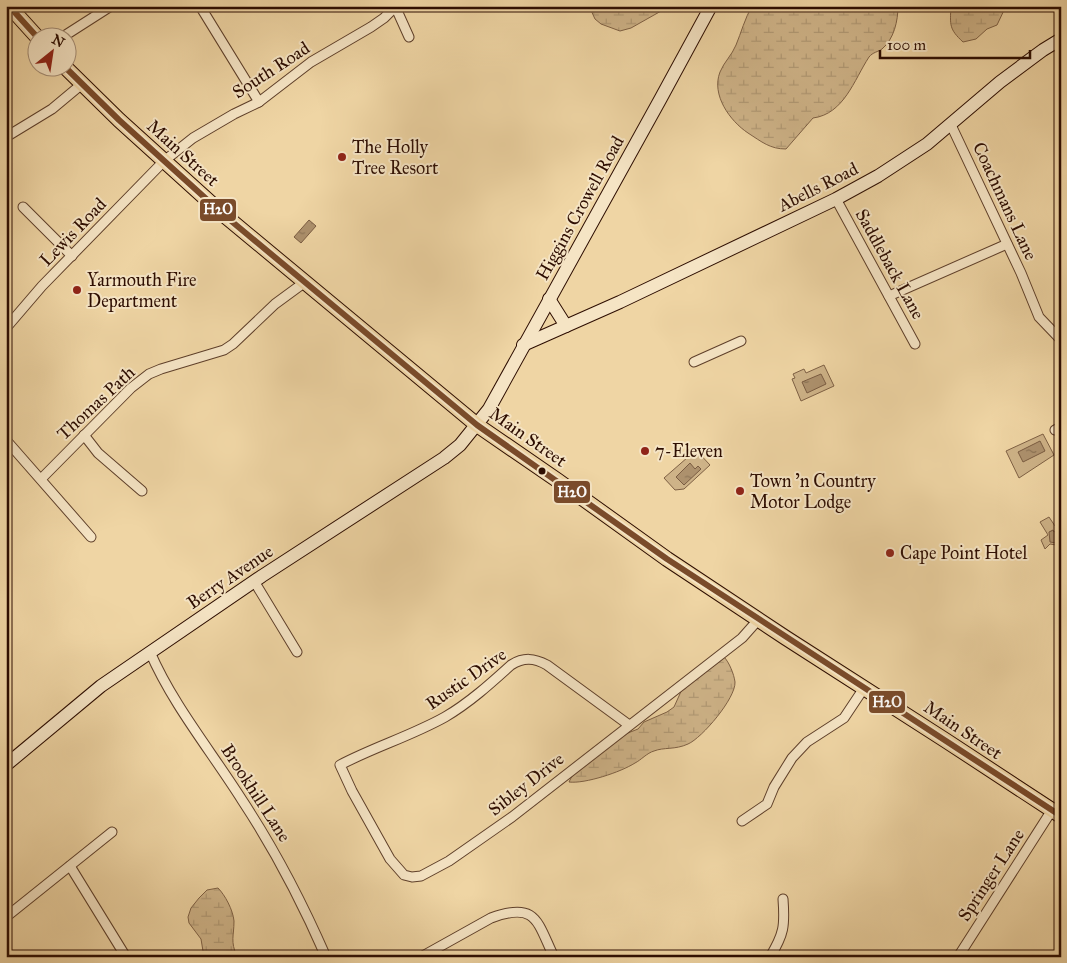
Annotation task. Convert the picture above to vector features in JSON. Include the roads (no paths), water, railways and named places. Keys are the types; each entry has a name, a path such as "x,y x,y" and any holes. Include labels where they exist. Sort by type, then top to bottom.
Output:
{"main road":[{"path":"9,6 29,28"},
{"name":"Main Street","path":"76,78 224,215 477,425 665,558 1056,813"}],"street":[{"path":"77,28 111,6"},
{"path":"200,6 259,102"},
{"path":"395,6 409,37"},
{"name":"South Road","path":"164,160 193,138 259,102 311,62 384,18 395,6"},
{"name":"Higgins Crowell Road","path":"477,425 488,409 662,98 711,6"},
{"name":"Abells Road","path":"523,345 620,302 836,199 912,155 951,125 1000,82 1043,50 1059,44"},
{"path":"6,137 52,109 82,84"},
{"name":"Coachmans Lane","path":"951,125 1039,317 1061,340"},
{"name":"Lewis Road","path":"6,328 42,286 164,160"},
{"name":"Saddleback Lane","path":"836,199 916,344"},
{"path":"23,207 72,256"},
{"path":"889,296 1007,244"},
{"name":"Thomas Path","path":"41,479 131,388 149,374 224,350 234,344 275,304 305,282"},
{"path":"549,299 566,326"},
{"path":"694,362 741,341"},
{"name":"Berry Avenue","path":"6,765 101,686 254,581 444,458 460,445 477,425"},
{"path":"84,435 98,453 142,491"},
{"path":"6,440 91,537"},
{"path":"254,581 297,652"},
{"name":"Sibley Drive","path":"340,765 352,792 390,859 404,875 412,877 421,876 449,861 512,817 742,638 758,620"},
{"name":"Brookhill Lane","path":"150,652 169,690 275,853 299,897 326,957"},
{"name":"Rustic Drive","path":"340,765 444,717 465,704 511,665 526,659 536,660 546,665 629,725"},
{"path":"742,821 767,804 774,787 792,758 807,742 844,718 864,688"},
{"name":"Springer Lane","path":"958,957 1056,813"},
{"path":"6,917 112,832"},
{"path":"70,866 126,957"},
{"path":"770,957 783,932 785,920 783,899"},
{"path":"421,957 491,918 514,912 529,914 544,933 554,957"}],"water":[{"path":"309,220 316,226 301,243 294,237"},
{"path":"821,374 826,384 807,393 802,382"},
{"path":"1040,441 1045,451 1023,462 1018,452"},
{"path":"690,463 695,469 698,466 701,469 684,485 676,477"},
{"path":"1061,528 1059,540 1056,543 1050,542 1049,532 1053,530 1054,532"}],"place":[{"name":"The Holly Tree Resort","path":"342,157"},
{"name":"Yarmouth Fire Department","path":"77,290"},
{"name":"7-Eleven","path":"645,451"},
{"name":"Town 'n Country Motor Lodge","path":"740,491"},
{"name":"Cape Point Hotel","path":"890,553"}]}
